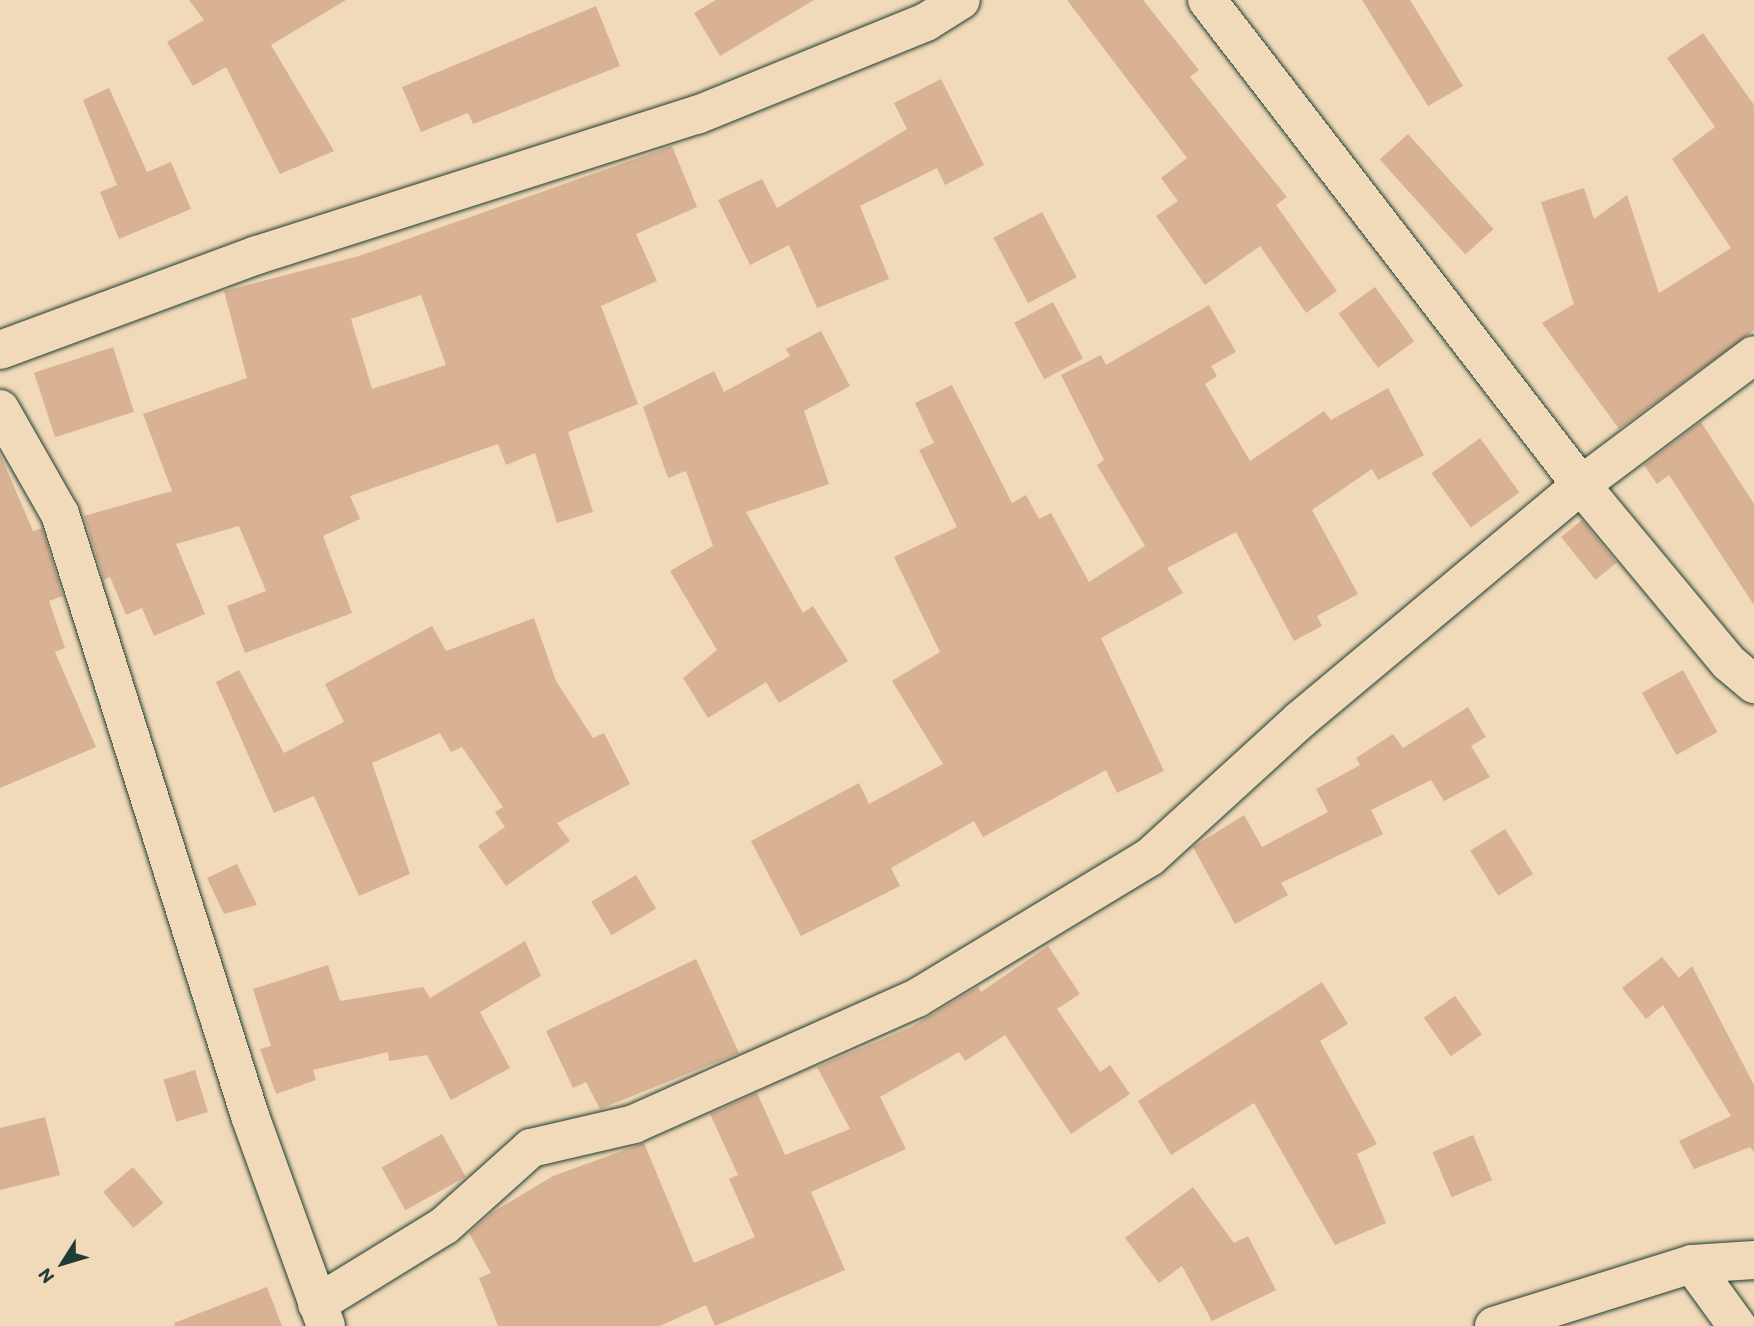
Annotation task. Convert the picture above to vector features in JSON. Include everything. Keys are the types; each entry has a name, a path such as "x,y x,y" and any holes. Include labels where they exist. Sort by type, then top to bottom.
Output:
{"street":[{"path":"0,350 257,254 697,115 901,33 961,0"},
{"path":"1207,0 1581,485 1729,663 1754,684"},
{"path":"0,409 60,514 250,1116 322,1315 444,1226 531,1148 634,1124 917,998 1150,857 1300,720 1581,485 1754,355"},
{"path":"1494,1326 1692,1264 1754,1260"},
{"path":"1692,1264 1737,1326"}],"building":[{"path":"189,0 346,0 271,45 334,151 280,174 226,67 193,86 167,42 204,20"},
{"path":"716,0 814,0 720,56 694,13"},
{"path":"1067,0 1143,0 1199,70 1190,77 1287,197 1276,205 1337,291 1306,313 1260,246 1205,285 1156,216 1178,201 1161,178 1187,158"},
{"path":"1362,0 1410,0 1463,86 1428,106"},
{"path":"596,6 620,66 473,124 468,113 421,132 402,87"},
{"path":"1703,33 1754,105 1754,330 1619,429 1542,323 1574,304 1541,202 1584,188 1594,219 1627,195 1659,293 1731,248 1672,159 1715,127 1667,58"},
{"path":"941,79 984,165 945,185 937,168 860,206 889,279 817,308 789,245 750,265 718,200 762,179 777,208 907,129 894,103"},
{"path":"109,88 147,172 171,162 191,209 119,239 100,192 117,185 83,100"},
{"path":"1408,134 1494,229 1465,255 1380,159"},
{"path":"672,146 697,207 636,234 657,281 601,306 638,404 568,432 593,512 557,523 535,453 506,465 498,444 350,496 360,519 323,536 352,613 245,653 227,606 266,591 239,526 176,544 205,614 154,636 142,608 126,615 110,577 104,580 84,516 172,491 143,414 247,378 224,291 359,256","holes":["421,295 446,365 372,389 351,319"]},
{"path":"1042,212 1077,277 1028,303 993,238"},
{"path":"1375,287 1414,341 1378,368 1339,313"},
{"path":"1053,302 1083,359 1044,379 1014,323"},
{"path":"1209,305 1236,352 1211,366 1217,376 1205,384 1250,461 1324,411 1331,420 1388,388 1424,455 1378,480 1372,469 1312,510 1358,594 1317,616 1322,626 1294,641 1236,532 1167,568 1183,593 1101,638 1164,771 1117,793 1106,770 983,837 974,821 891,868 900,886 801,936 751,841 859,783 869,804 943,764 892,681 940,652 894,557 957,527 919,450 934,443 915,403 952,385 1012,503 1026,495 1039,519 1051,513 1089,582 1145,546 1097,465 1104,460 1061,375 1101,355 1106,365"},
{"path":"821,331 850,386 804,411 829,484 746,512 803,613 813,606 848,661 779,703 766,682 708,718 683,678 717,650 670,571 713,546 686,471 668,478 643,407 714,371 724,392 790,356 786,349"},
{"path":"113,347 134,412 55,437 34,373"},
{"path":"1701,422 1754,504 1754,605 1669,475 1657,484 1644,465"},
{"path":"1480,438 1519,492 1471,527 1431,473"},
{"path":"0,454 33,531 42,528 63,596 49,601 65,648 55,652 96,747 0,788"},
{"path":"1582,520 1617,563 1596,580 1561,537"},
{"path":"534,618 556,681 593,738 604,733 630,784 557,823 570,841 506,886 478,846 505,827 495,812 503,807 462,747 451,752 440,733 372,763 410,874 359,896 314,796 274,813 216,682 239,670 284,753 344,722 325,684 432,626 446,651"},
{"path":"1683,670 1717,732 1676,755 1642,693"},
{"path":"1468,707 1486,737 1471,746 1490,777 1444,801 1431,780 1371,810 1383,834 1281,883 1288,895 1235,924 1193,847 1244,815 1262,847 1328,812 1316,789 1360,765 1356,758 1393,734 1403,748"},
{"path":"1505,829 1533,874 1498,896 1470,851"},
{"path":"237,864 257,905 224,914 207,878"},
{"path":"636,875 656,908 612,935 591,902"},
{"path":"525,941 541,976 480,1012 510,1068 451,1100 427,1055 389,1061 388,1052 313,1070 316,1080 276,1094 260,1049 271,1046 253,989 328,965 340,1001 423,987 430,998"},
{"path":"1048,946 1080,994 1057,1009 1100,1072 1110,1065 1130,1094 1071,1134 1005,1035 965,1061 959,1052 880,1097 906,1149 811,1192 845,1270 715,1326 706,1305 660,1326 498,1326 479,1278 491,1273 469,1233 493,1212 553,1176 644,1143 694,1263 755,1237 729,1179 738,1175 710,1114 757,1093 785,1155 850,1129 817,1067 911,1027 978,987 981,992"},
{"path":"1662,957 1679,978 1692,966 1754,1085 1754,1152 1750,1147 1694,1169 1679,1141 1731,1116 1663,1005 1646,1019 1622,988"},
{"path":"696,959 739,1053 600,1109 586,1082 573,1088 546,1031"},
{"path":"1322,982 1348,1024 1320,1041 1377,1144 1357,1154 1386,1223 1335,1245 1254,1103 1171,1155 1138,1101"},
{"path":"1455,996 1482,1035 1451,1056 1424,1018"},
{"path":"195,1070 208,1112 176,1122 163,1080"},
{"path":"45,1117 60,1175 0,1190 0,1128"},
{"path":"442,1134 466,1177 405,1210 382,1167"},
{"path":"1473,1135 1492,1180 1452,1197 1432,1152"},
{"path":"133,1167 163,1203 133,1228 103,1192"},
{"path":"1193,1187 1234,1243 1248,1236 1276,1290 1212,1321 1182,1266 1159,1283 1125,1238"},
{"path":"267,1287 282,1326 175,1326 174,1323"}]}
